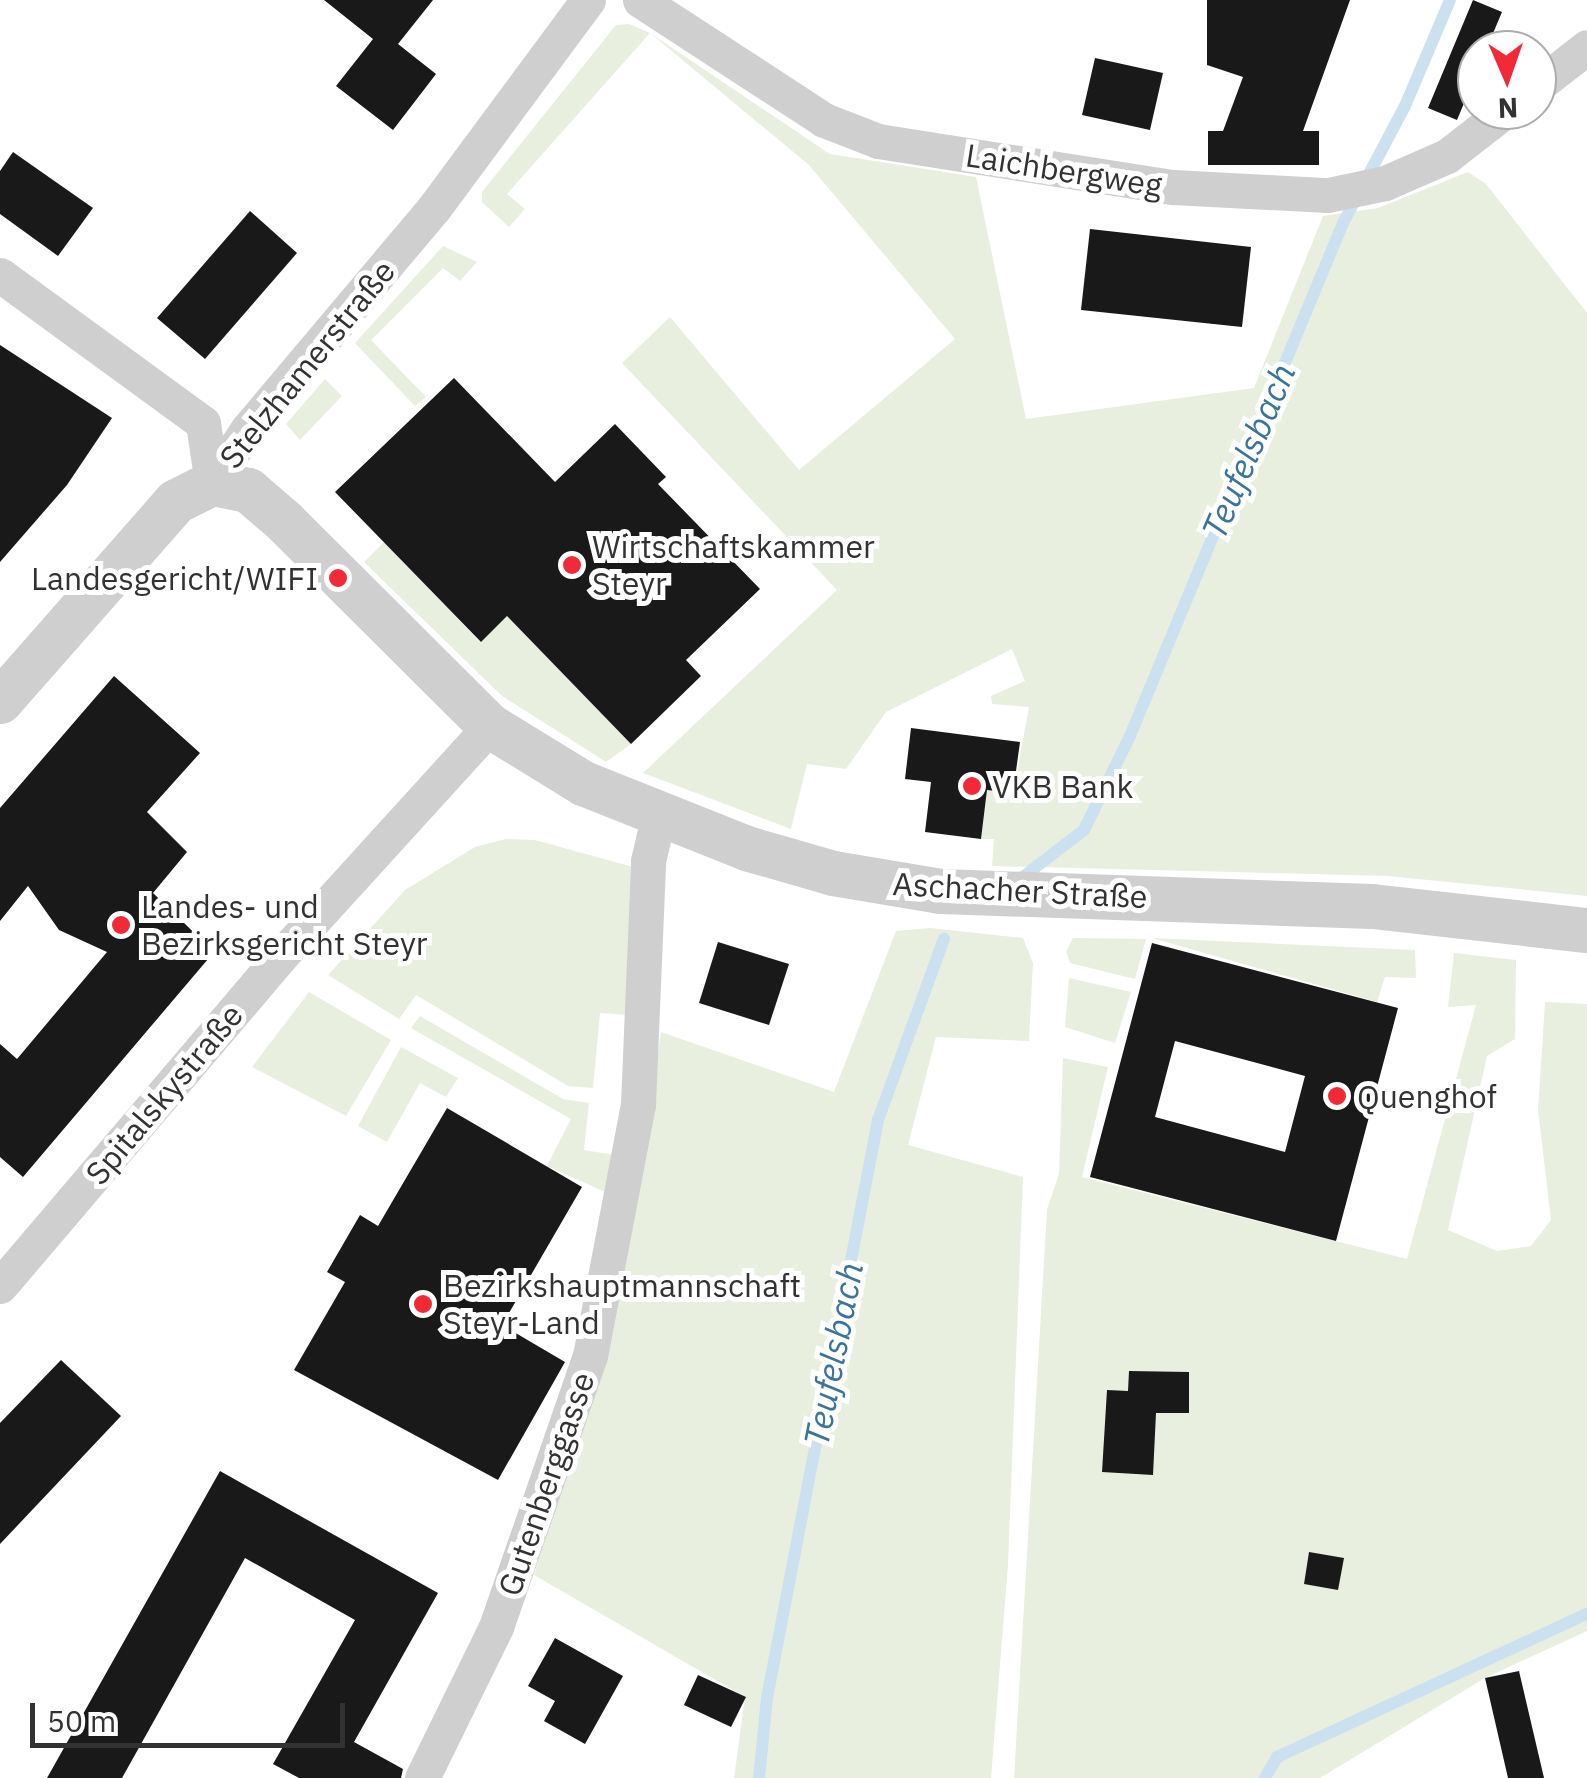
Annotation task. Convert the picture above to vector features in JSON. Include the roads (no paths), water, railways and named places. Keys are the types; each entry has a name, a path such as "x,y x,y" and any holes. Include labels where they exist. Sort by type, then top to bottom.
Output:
{"street":[{"name":"Stelzhamerstraße","path":"0,702 176,501 212,482 248,430 434,208 588,0"},
{"name":"Laichbergweg","path":"640,0 824,120 878,141 1173,187 1328,195 1385,182 1447,156 1480,130"},
{"path":"1557,70 1587,47"},
{"path":"0,275 202,424 212,482"},
{"name":"Aschacher Straße","path":"212,482 248,490 284,521 490,726 658,818 833,872 941,891 1372,906 1587,930"},
{"name":"Spitalskystraße","path":"0,1286 280,958 490,726"},
{"name":"Gutenberggasse","path":"422,1778 496,1627 590,1356 638,1104 648,861 658,818"}],"waterway":[{"name":"Teufelsbach","path":"1019,880 1084,830 1130,736 1343,223 1405,106 1450,0"},
{"name":"Teufelsbach","path":"759,1778 767,1698 878,1120 944,939"},
{"path":"1265,1778 1277,1757 1587,1614"}],"place":[{"name":"Wirtschaftskammer Steyr","path":"572,565"},
{"name":"Landesgericht/WIFI","path":"338,578"},
{"name":"VKB Bank","path":"972,786"},
{"name":"Landes- und Bezirksgericht Steyr","path":"121,925"},
{"name":"Quenghof","path":"1337,1096"},
{"name":"Bezirkshauptmannschaft Steyr-Land","path":"423,1304"}]}
